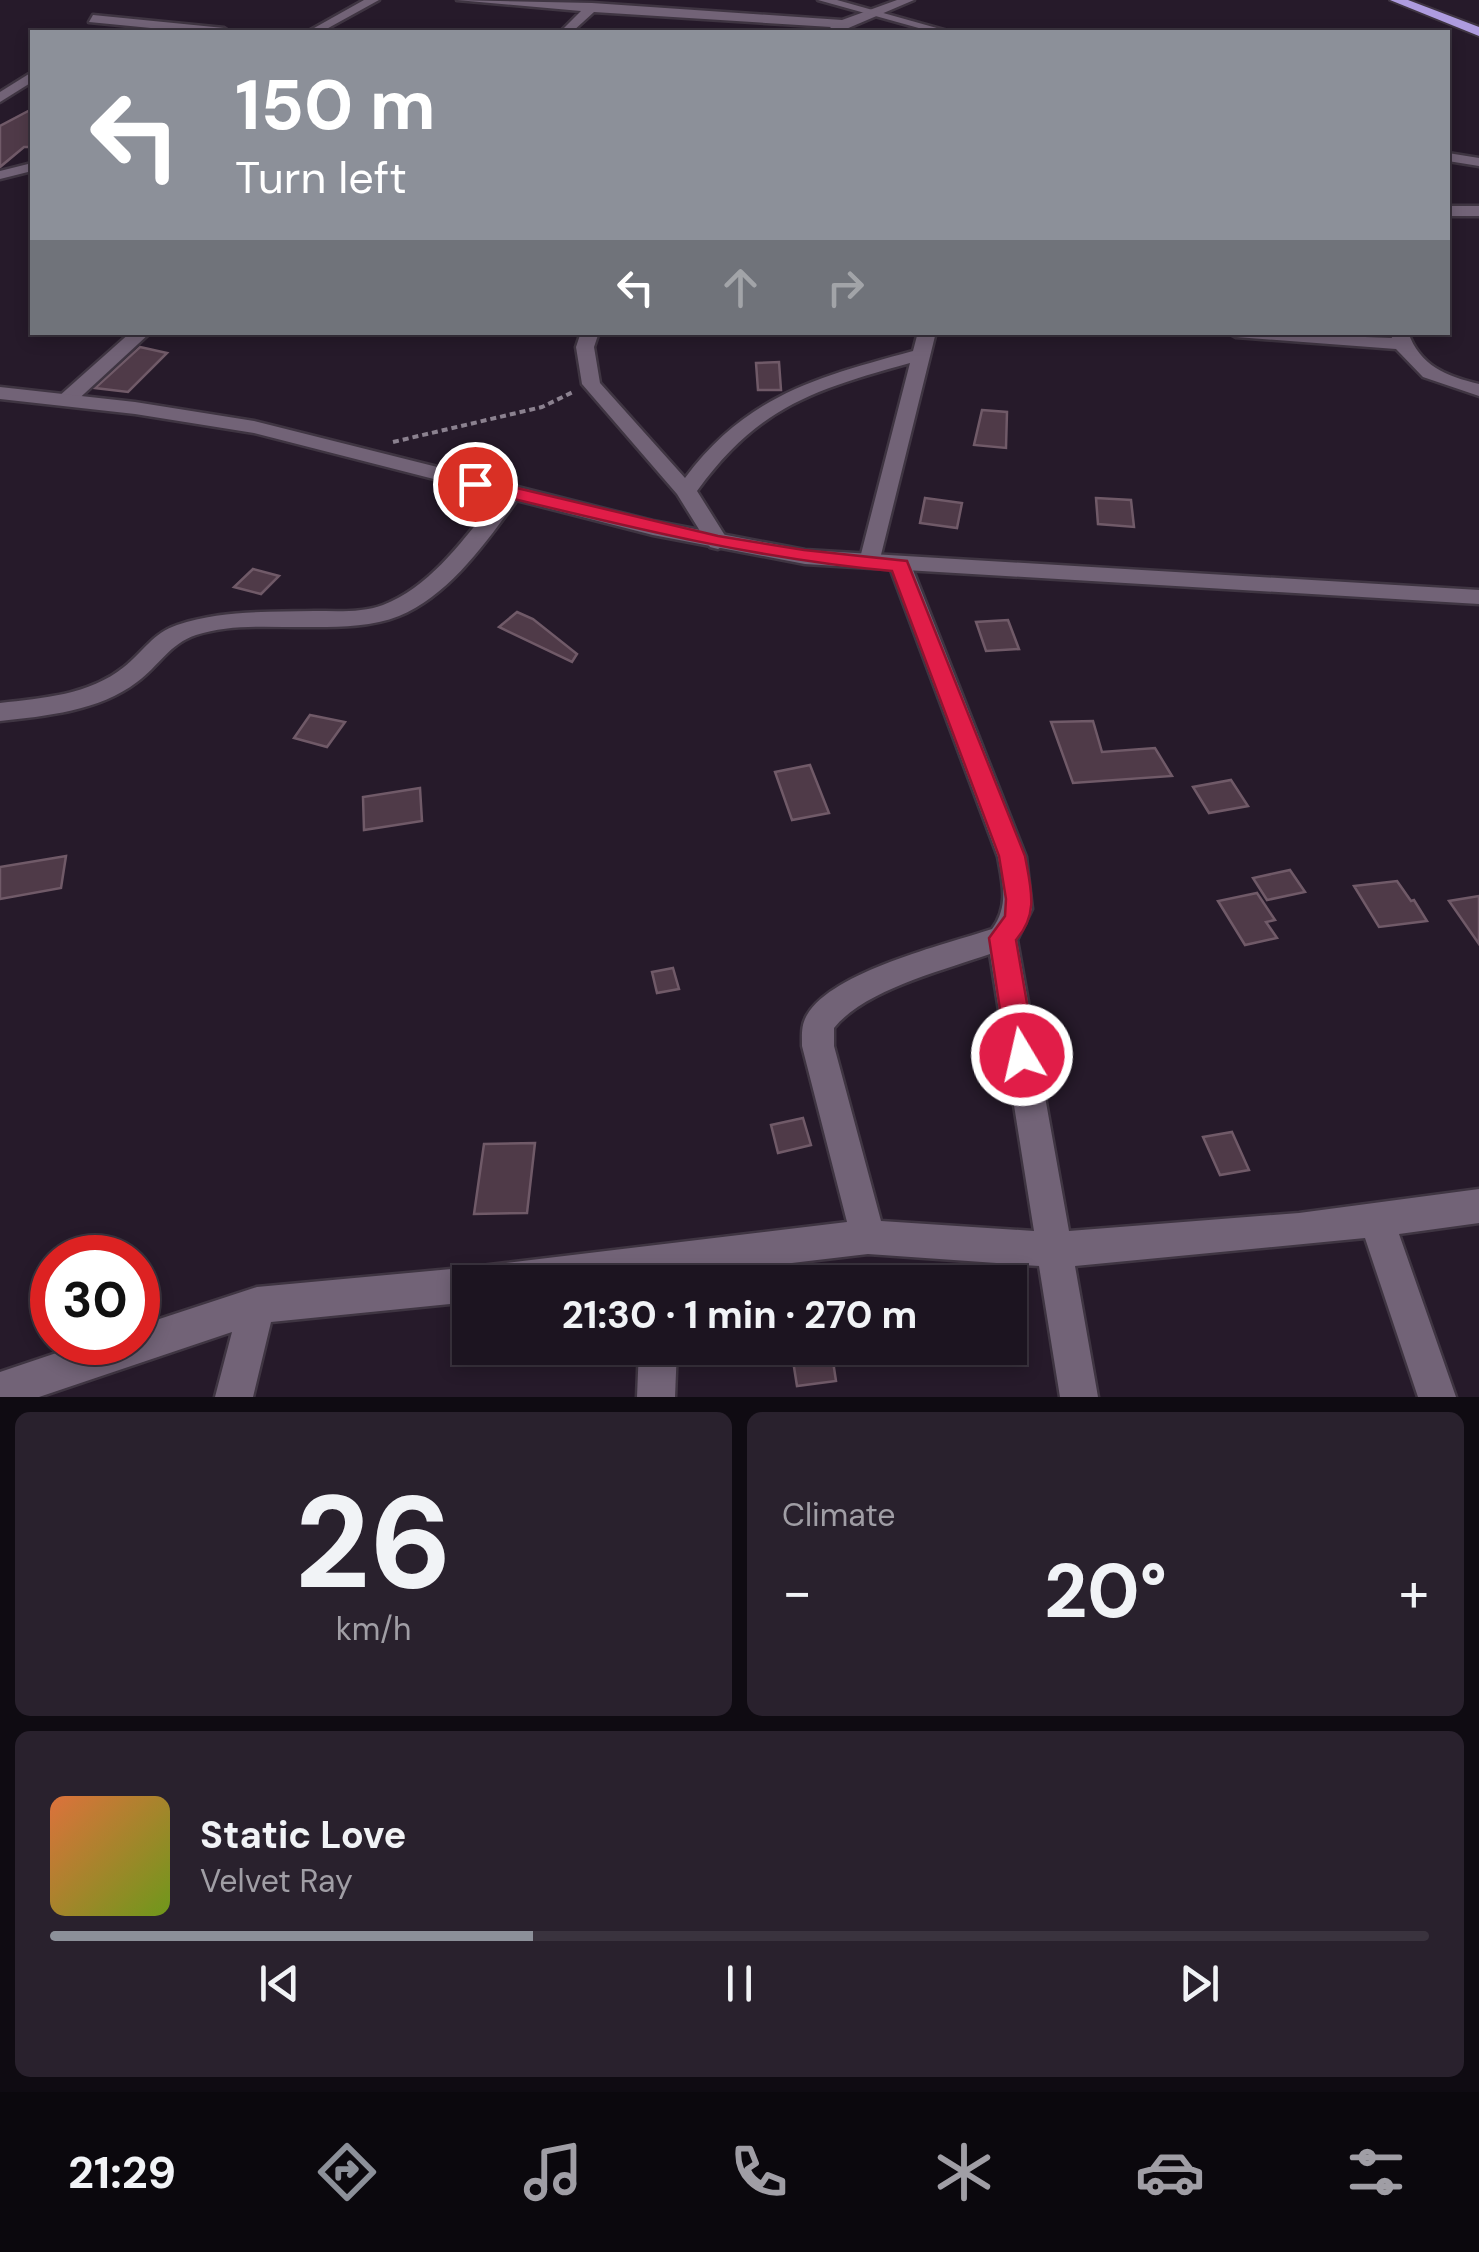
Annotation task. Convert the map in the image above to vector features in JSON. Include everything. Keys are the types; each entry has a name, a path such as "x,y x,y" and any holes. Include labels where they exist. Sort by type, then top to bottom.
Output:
{"highway":[{"path":"1396,0 1479,32"}],"street":[{"path":"99,0 86,13 95,26 181,30"},
{"path":"318,30 373,0"},
{"path":"462,0 838,28 908,0"},
{"path":"824,0 937,30"},
{"path":"568,30 592,7"},
{"path":"0,85 25,87"},
{"path":"0,98 25,87"},
{"path":"1450,156 1479,162"},
{"path":"0,161 30,166"},
{"path":"0,175 30,167"},
{"path":"1450,211 1479,210"},
{"path":"65,400 139,335"},
{"path":"589,335 585,347 591,384 686,491 718,542"},
{"path":"870,562 927,335"},
{"path":"1318,335 1401,338 1426,374 1479,390"},
{"path":"686,491 708,460 770,406 805,388 923,354"},
{"path":"0,393 194,416 718,542 804,557 1479,596"},
{"path":"0,712 104,692 134,672 162,640 188,630 266,618 357,618 396,609 426,587 469,545 511,493"},
{"path":"868,1238 818,1046 819,1023 833,1006 856,992 1002,938 1018,920 1019,899 1012,856 900,565"},
{"path":"1002,938 1079,1397"},
{"path":"704,1265 868,1238 1054,1250 1377,1222 1479,1206"},
{"path":"1377,1222 1437,1397"},
{"path":"0,1391 257,1305 452,1286"},
{"path":"234,1397 257,1305"},
{"path":"656,1397 657,1365"}],"path":[{"path":"368,455 408,436 542,406 591,384"}],"building":[{"path":"30,110 30,147 24,147 0,167 0,126"},
{"path":"140,347 167,353 128,392 95,388"},
{"path":"779,362 781,390 758,390 756,363"},
{"path":"982,410 1007,412 1006,448 974,445"},
{"path":"925,498 962,503 957,528 920,523"},
{"path":"1096,498 1131,500 1134,527 1098,524"},
{"path":"253,569 279,576 261,594 234,587"},
{"path":"517,612 533,619 577,654 572,662 499,627"},
{"path":"1008,620 1019,649 986,651 976,622"},
{"path":"310,715 345,722 327,747 294,738"},
{"path":"1093,721 1102,752 1155,748 1172,776 1073,783 1051,722"},
{"path":"810,765 829,813 792,820 775,772"},
{"path":"1231,780 1248,806 1209,813 1193,787"},
{"path":"420,788 422,821 364,830 363,797"},
{"path":"66,856 61,888 0,899 0,867"},
{"path":"1290,870 1305,892 1267,900 1253,878"},
{"path":"1397,881 1427,921 1379,927 1354,886"},
{"path":"1257,893 1275,920 1266,922 1277,938 1245,945 1218,901"},
{"path":"1479,896 1479,944 1449,901"},
{"path":"673,968 679,989 657,993 652,972"},
{"path":"803,1118 811,1145 778,1153 771,1125"},
{"path":"1232,1132 1249,1170 1220,1175 1203,1137"},
{"path":"535,1143 527,1213 474,1214 484,1144"},
{"path":"794,1365 834,1365 836,1381 797,1386"}],"route":[{"path":"475,484 718,542 804,557 900,565 1012,856 1018,920 1002,938 1022,1055"}]}
